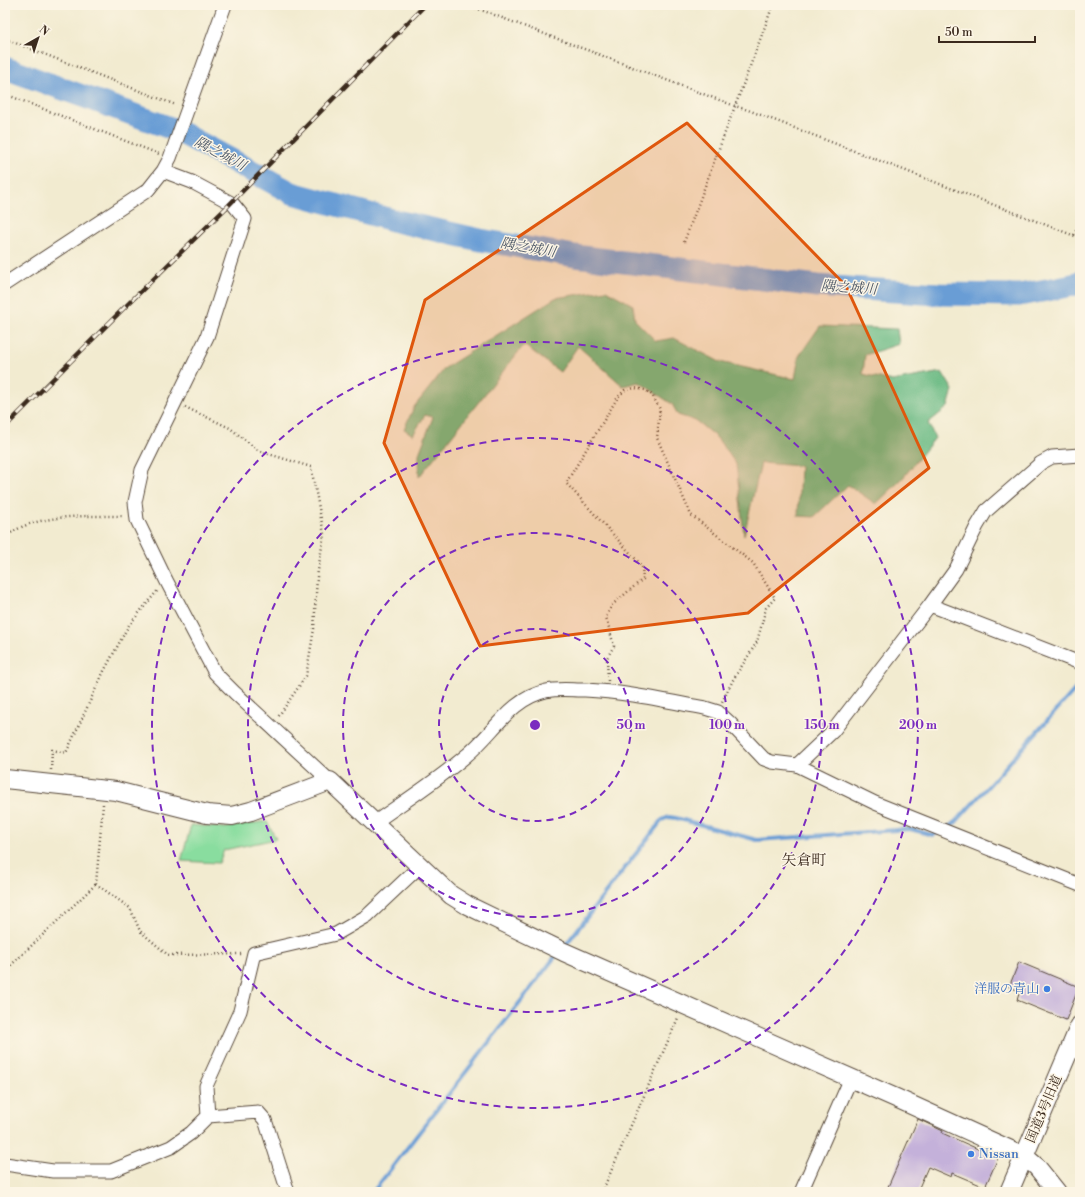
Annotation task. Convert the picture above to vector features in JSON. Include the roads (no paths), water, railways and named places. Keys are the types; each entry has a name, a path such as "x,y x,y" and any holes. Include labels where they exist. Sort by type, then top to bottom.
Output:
{"street":[{"path":"5,284 148,190 163,171 170,158 225,5"},
{"path":"163,171 192,182 233,204 245,219 207,336 155,444 146,459 135,502 137,520 166,580 215,673 451,895 467,905 560,951 684,1004 1024,1156 1037,1167 1057,1192"},
{"path":"797,764 833,731 930,605 956,569 976,526 986,511 1042,463 1052,457 1080,456"},
{"path":"930,605 1080,663"},
{"path":"374,823 469,754 513,707 530,696 546,691 562,689 608,692 706,708 718,712 764,759 772,762 797,764 875,803 1080,885"},
{"path":"5,779 116,791 207,814 232,816 251,811 330,780"},
{"path":"208,1116 206,1086 240,1011 254,953 336,934 367,916 420,866"},
{"name":"国道3号旧道","path":"1009,1192 1080,1025"},
{"path":"801,1192 850,1078"},
{"path":"5,1164 52,1171 111,1171 171,1146 191,1133 208,1116 258,1112 265,1120 288,1192"}],"waterway":[{"name":"隅之城川","path":"5,68 176,130 292,193 396,221 480,240 575,256 818,286 939,294 1019,295 1077,284 1080,282"},
{"path":"945,829 956,822 1080,684"},
{"path":"564,947 662,820 669,817 757,840 910,829 933,835 939,832"},
{"path":"373,1192 558,953"}],"railway":[{"path":"5,427 226,208 425,5"}],"place":[{"name":"洋服の青山","path":"1047,989"},
{"name":"Nissan","path":"971,1154"}],"district":[{"name":"矢倉町","path":"804,860"}]}
